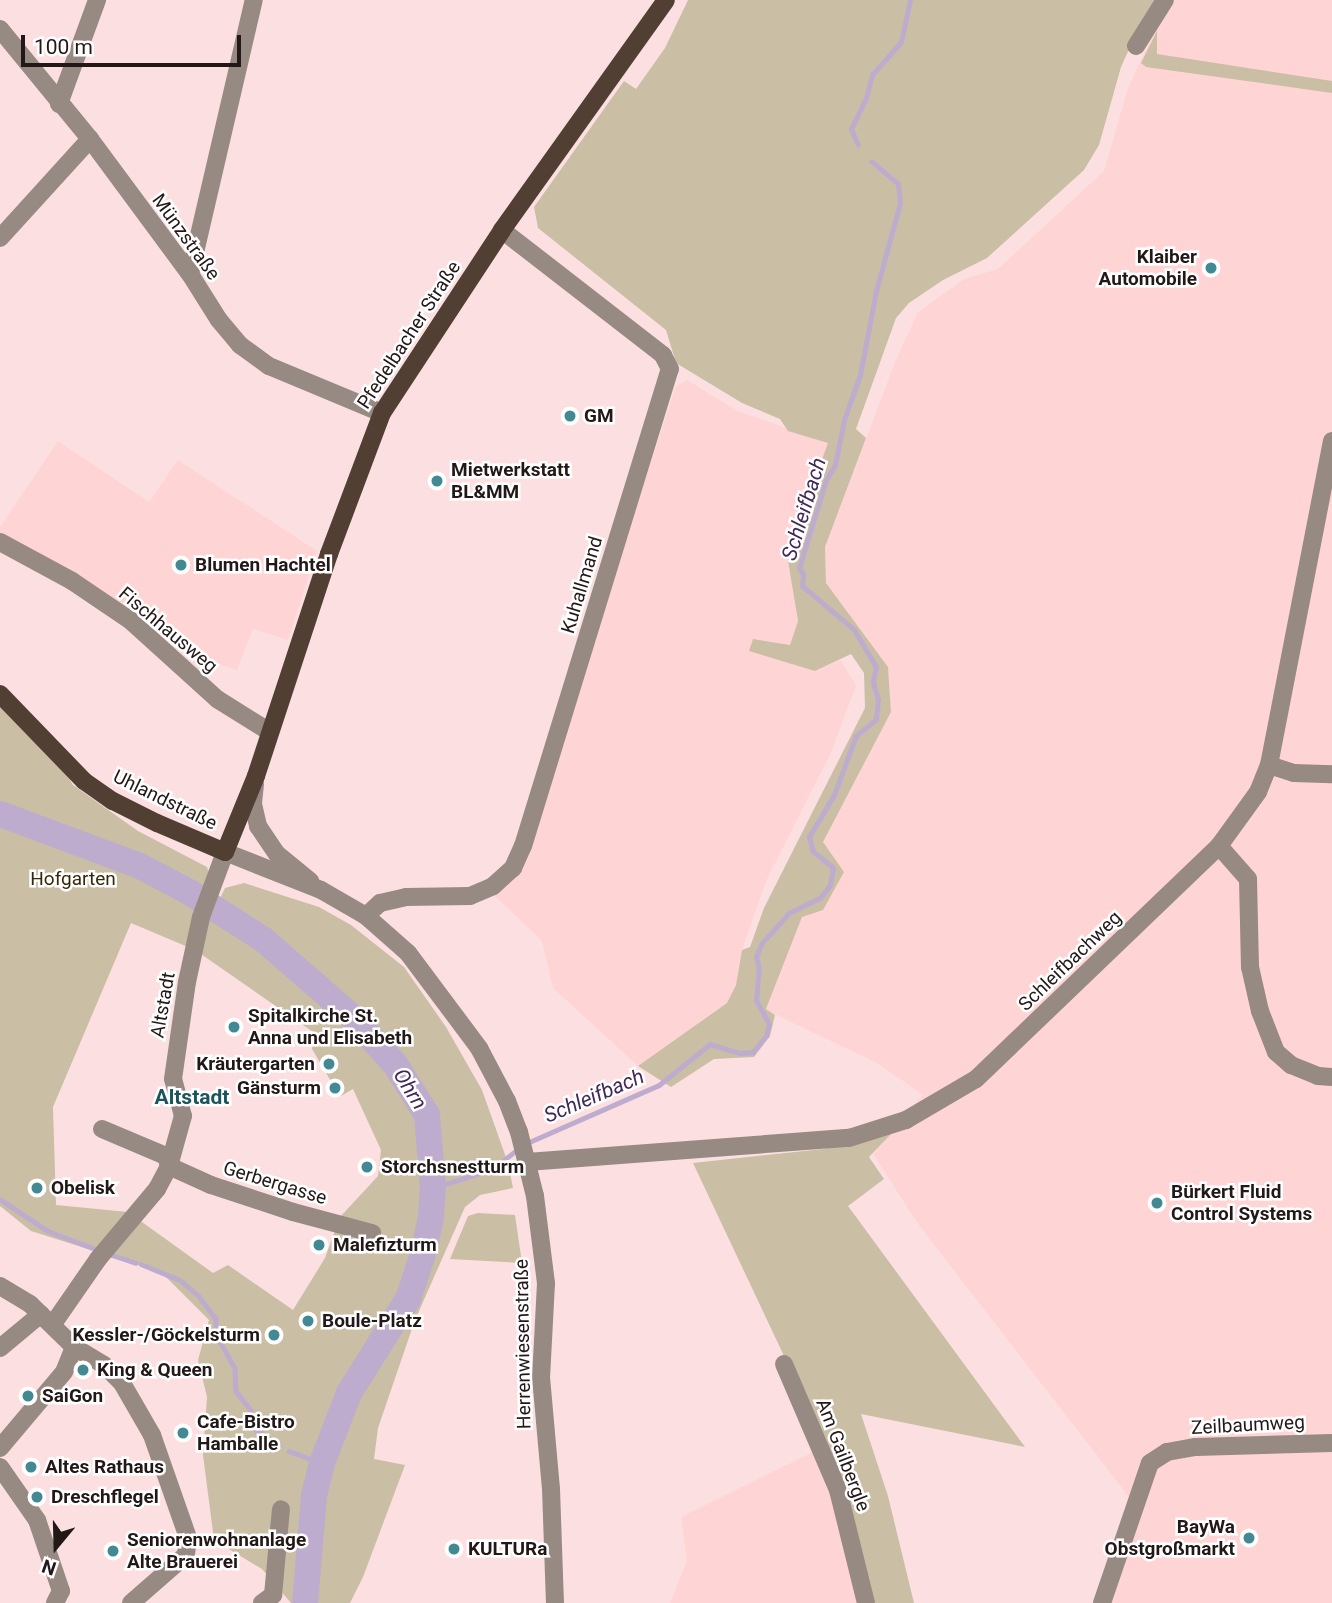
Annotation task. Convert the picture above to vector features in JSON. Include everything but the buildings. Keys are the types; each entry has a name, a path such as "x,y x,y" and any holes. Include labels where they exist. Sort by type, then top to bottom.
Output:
{"main road":[{"name":"Pfedelbacher Straße","path":"225,852 256,776 329,554 382,413 502,230 666,0"},
{"name":"Uhlandstraße","path":"0,694 84,781 157,823 225,852"}],"street":[{"path":"59,104 97,0"},
{"path":"190,274 254,0"},
{"path":"1136,46 1146,24 1165,0"},
{"name":"Münzstraße","path":"0,29 90,139 190,274 219,320 253,357 382,413"},
{"path":"0,238 90,139"},
{"name":"Kuhallmand","path":"366,916 380,903 406,897 470,895 493,886 513,868 527,832 670,369 663,355 502,230"},
{"name":"Schleifbachweg","path":"526,1158 849,1138 906,1120 976,1079 1219,846 1258,792 1269,765 1332,441"},
{"name":"Fischhausweg","path":"0,542 72,580 131,621 217,699 270,732"},
{"path":"1269,765 1294,773 1332,774"},
{"path":"256,776 253,804 258,826 277,854 321,890"},
{"path":"1219,846 1248,879 1250,967 1260,1011 1276,1052 1292,1065 1318,1076 1332,1077"},
{"name":"Herrenwiesenstraße","path":"225,852 321,890 366,916 408,953 446,1000 479,1048 507,1101 519,1132 535,1196 547,1299 541,1377 552,1503 555,1603"},
{"name":"Altstadt","path":"0,1348 47,1319 157,1189 169,1166 183,1116 173,1079 187,982 201,917 225,852"},
{"path":"102,1129 166,1156 169,1166"},
{"name":"Gerbergasse","path":"169,1166 211,1185 372,1233"},
{"path":"0,1286 47,1319 74,1347 104,1365 122,1383 152,1435 188,1538 187,1555 131,1603"},
{"path":"0,1448 64,1372 74,1347"},
{"name":"Am Gailbergle","path":"784,1364 838,1490 866,1603"},
{"name":"Zeilbaumweg","path":"1102,1603 1150,1463 1167,1452 1196,1447 1332,1443"},
{"path":"0,1467 37,1520 61,1591 55,1603"},
{"path":"262,1603 273,1595 281,1509"}],"shaded area":[{"path":"1175,0 1332,0 1332,1603 1102,1603 1136,1506 918,1224 873,1154 923,1095 877,1063 766,1010 802,917 823,842 891,712 888,667 826,583 825,547 895,362 918,312 964,279 998,269 1104,171 1128,88 1159,21"},
{"path":"687,380 738,411 829,443 787,555 798,621 790,645 754,639 815,671 841,660 856,686 830,755 767,879 742,950 736,985 727,1003 638,1066 553,988 542,941 493,894 516,871 676,386"},
{"name":"Blumen Hachtel","path":"58,441 149,502 178,460 317,551 288,640 253,629 237,670 209,661 194,673 0,537 0,527"},
{"path":"821,1448 861,1603 670,1603 687,1561 681,1517"}],"green space":[{"path":"688,0 1158,0 1139,27 1121,67 1099,145 1084,170 987,258 943,280 909,303 896,318 856,429 866,438 825,547 826,583 888,667 891,712 823,842 844,872 823,910 802,917 766,1009 775,1015 770,1036 754,1057 714,1059 671,1087 638,1066 727,1003 736,985 742,950 750,947 764,908 865,708 864,673 851,654 815,671 749,651 753,639 790,645 798,621 787,555 828,443 788,431 780,419 742,403 676,363 666,330 538,228 534,207 624,81 636,89 665,48"},
{"path":"1157,31 1157,54 1332,81 1332,93 1146,67 1141,63"},
{"name":"Hofgarten","path":"0,694 55,755 73,785 138,831 207,867 211,879 197,946 225,888 244,883 319,907 351,925 404,967 446,1027 482,1090 508,1163 513,1188 480,1195 465,1207 415,1320 378,1428 374,1459 405,1465 363,1577 350,1603 291,1603 262,1569 214,1540 203,1455 207,1397 198,1360 209,1320 161,1272 31,1231 0,1206","holes":["131,923 195,950 319,1036 312,1049 332,1083 338,1084 341,1096 353,1089 381,1150 378,1176 340,1217 325,1258 293,1310 228,1265 213,1273 128,1212 56,1205 53,1107"]},
{"path":"892,1133 869,1157 884,1179 848,1206 1025,1447 861,1414 888,1496 914,1603 870,1603 818,1428 693,1163 823,1149"},
{"path":"478,1213 515,1215 522,1263 450,1259 468,1216"}],"waterway":[{"name":"Schleifbach","path":"858,145 851,129 866,98 872,75 901,42 910,0"},
{"name":"Schleifbach","path":"527,1143 659,1085 710,1044 740,1053 753,1052 766,1036 769,1024 756,1001 759,969 756,957 762,943 789,913 820,898 830,885 833,868 813,852 809,837 834,795 856,736 876,719 878,700 873,682 876,667 854,630 802,586 803,574 799,568 826,480 835,465 844,420 860,375 876,291 900,203 898,184 872,162"},
{"name":"Ohrn","path":"0,814 140,866 189,892 264,940 351,1016 395,1064 427,1115 433,1188 431,1218 422,1257 408,1299 349,1393 322,1463 314,1496 305,1603"},
{"name":"Schleifbach","path":"433,1188 493,1169 520,1147"},
{"path":"0,1199 48,1231 98,1250"},
{"path":"109,1254 136,1263"},
{"path":"141,1264 180,1280 198,1295 216,1319 216,1334 235,1368 236,1391 251,1410"},
{"path":"252,1417 255,1429 279,1446"},
{"path":"289,1451 322,1463"}],"place":[{"name":"Klaiber Automobile","path":"1211,268"},
{"name":"GM","path":"570,416"},
{"name":"Mietwerkstatt BL&MM","path":"437,481"},
{"name":"Blumen Hachtel","path":"181,565"},
{"name":"Spitalkirche St. Anna und Elisabeth","path":"234,1027"},
{"name":"Kräutergarten","path":"329,1064"},
{"name":"Gänsturm","path":"335,1088"},
{"name":"Storchsnestturm","path":"367,1167"},
{"name":"Obelisk","path":"37,1188"},
{"name":"Bürkert Fluid Control Systems","path":"1157,1203"},
{"name":"Malefizturm","path":"319,1245"},
{"name":"Boule-Platz","path":"308,1321"},
{"name":"Kessler-/Göckelsturm","path":"274,1335"},
{"name":"King & Queen","path":"83,1370"},
{"name":"SaiGon","path":"28,1396"},
{"name":"Cafe-Bistro Hamballe","path":"183,1433"},
{"name":"Altes Rathaus","path":"31,1467"},
{"name":"Dreschflegel","path":"37,1497"},
{"name":"BayWa Obstgroßmarkt","path":"1249,1538"},
{"name":"KULTURa","path":"454,1549"},
{"name":"Seniorenwohnanlage Alte Brauerei","path":"113,1551"}],"district":[{"name":"Altstadt","path":"192,1097"}]}
